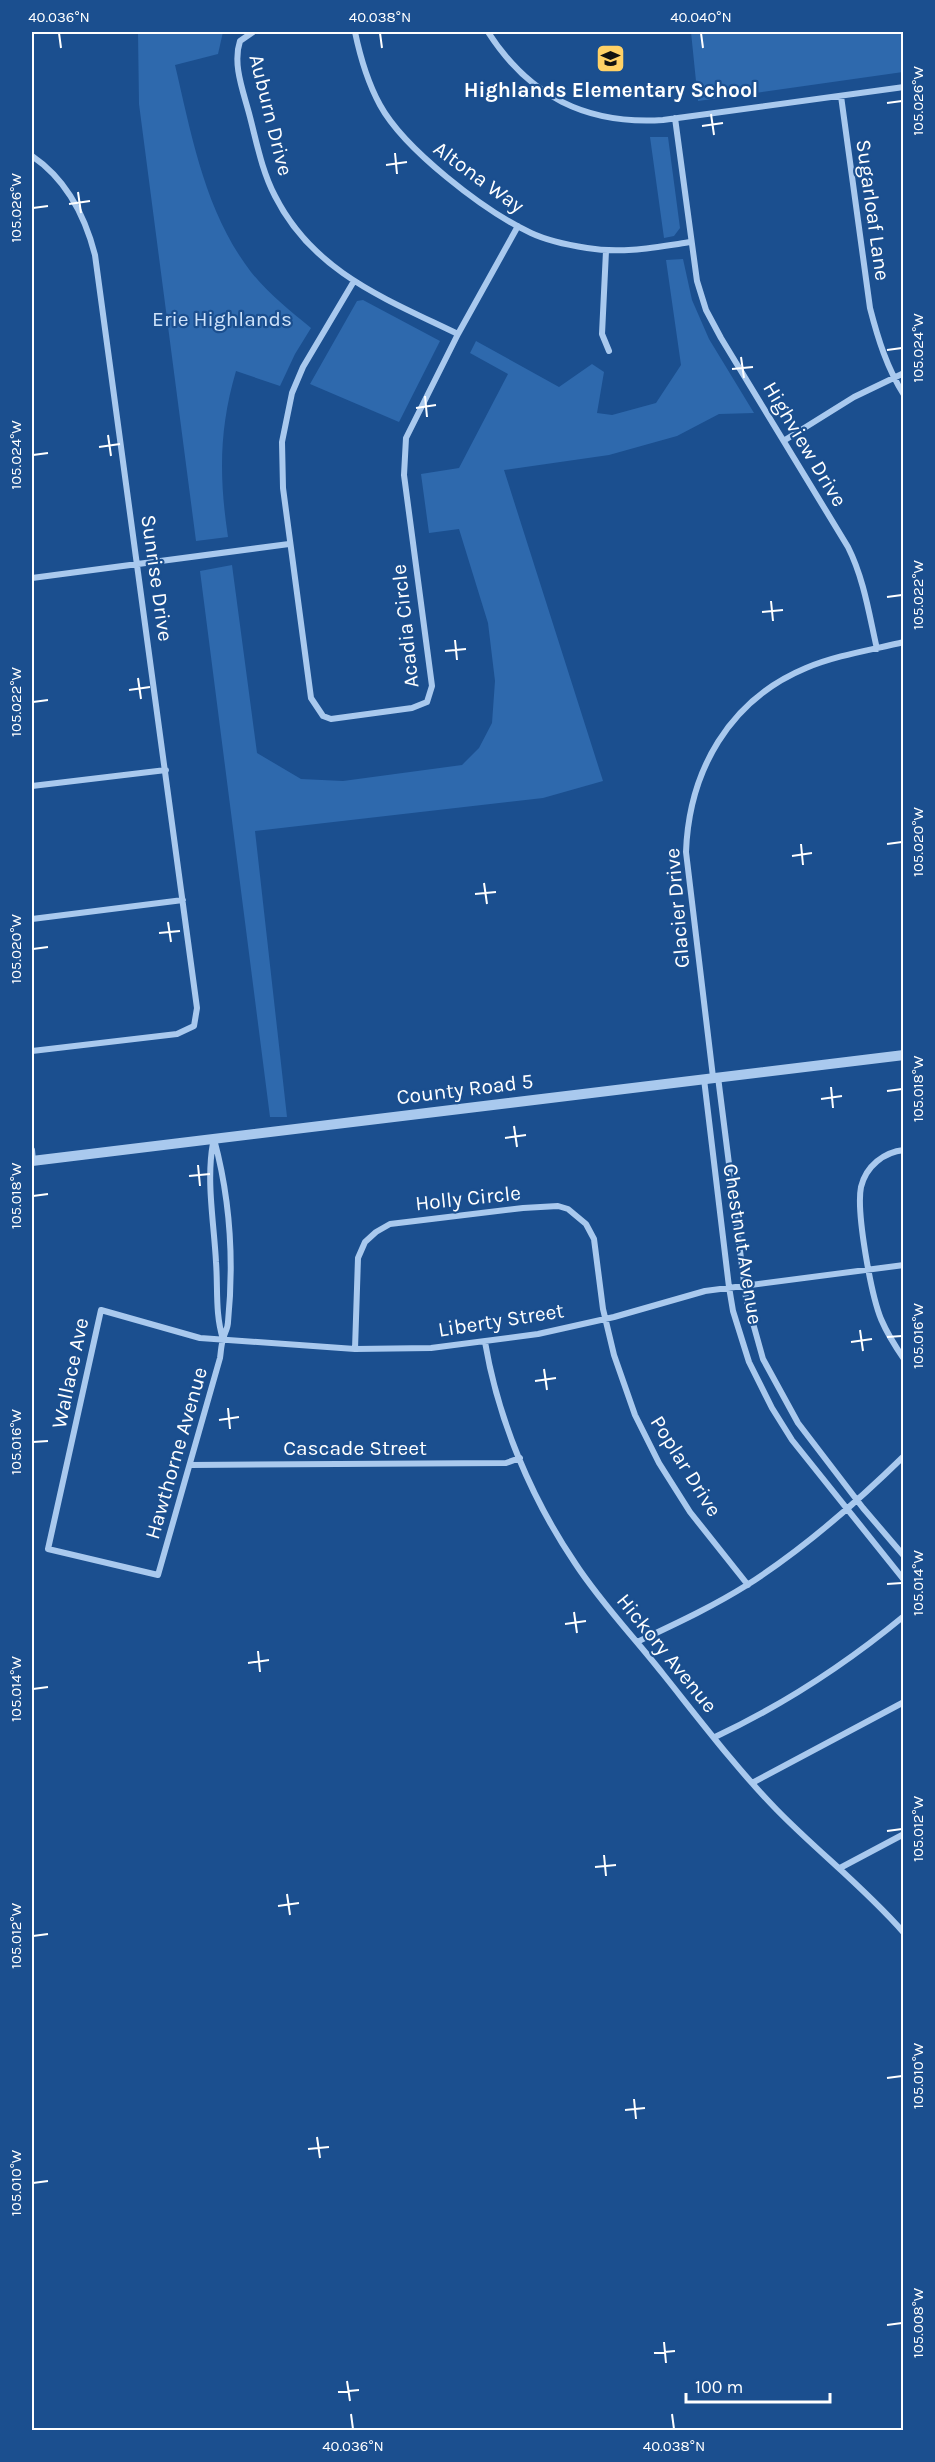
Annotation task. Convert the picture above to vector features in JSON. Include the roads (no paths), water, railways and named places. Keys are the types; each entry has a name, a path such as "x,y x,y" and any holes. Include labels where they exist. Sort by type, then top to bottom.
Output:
{"street":[{"name":"Auburn Drive","path":"254,32 240,41 237,62 262,166 274,195 295,229 324,260 354,281 458,334"},
{"name":"Altona Way","path":"355,32 367,73 380,104 397,130 419,154 486,206 518,226 561,243 606,251 691,242"},
{"path":"488,32 515,69 539,90 589,113 627,121 675,118 903,87"},
{"name":"Sugarloaf Lane","path":"841,96 870,308 878,339 893,378 903,395"},
{"name":"Highview Drive","path":"675,118 697,281 706,310 857,565 877,648"},
{"name":"Sunrise Drive","path":"32,156 59,180 75,202 88,228 96,255 197,1008 194,1026 177,1034 32,1051"},
{"name":"Acadia Circle","path":"354,281 303,368 292,393 286,416 281,467 289,544 311,698 316,709 323,716 332,719 412,708 427,702 432,686 404,475 406,438 458,334 518,226"},
{"path":"606,251 602,334 609,351"},
{"path":"784,440 832,410 903,373"},
{"path":"32,578 289,544"},
{"name":"Glacier Drive","path":"711,1078 686,852 688,817 700,775 726,730 760,695 808,667 903,642"},
{"path":"32,786 166,770"},
{"path":"32,919 183,900"},
{"name":"County Road 5","path":"32,1157 214,1139 903,1055"},
{"name":"Chestnut Avenue","path":"711,1078 744,1285 756,1338 772,1380 798,1423 903,1557"},
{"name":"Chestnut Avenue","path":"711,1078 729,1287 740,1335 759,1385 792,1440 903,1580"},
{"name":"Hawthorne Avenue","path":"214,1139 209,1165 217,1265 217,1323 223,1339"},
{"name":"Hawthorne Avenue","path":"158,1575 228,1326 231,1265 222,1168 214,1139"},
{"path":"903,1150 886,1154 876,1161 861,1186 860,1203 872,1290 881,1318 903,1359"},
{"name":"Holly Circle","path":"355,1349 358,1258 365,1242 376,1232 390,1224 523,1208 558,1206 568,1209 586,1224 594,1239 606,1319"},
{"name":"Liberty Street","path":"101,1310 200,1338 355,1349 431,1348 538,1334 729,1287 903,1265"},
{"name":"Wallace Ave","path":"101,1310 48,1549 158,1575"},
{"name":"Poplar Drive","path":"606,1319 614,1355 635,1415 659,1463 690,1512 748,1585"},
{"name":"Hickory Avenue","path":"485,1342 488,1360 520,1458 535,1494 575,1564 752,1783 808,1840 884,1910 903,1933"},
{"path":"637,1642 702,1611 748,1585 848,1510 903,1456"},
{"name":"Cascade Street","path":"190,1465 506,1463 520,1458"},
{"path":"715,1737 763,1713 821,1678 903,1616"},
{"path":"752,1783 903,1702"},
{"path":"840,1868 903,1834"}],"place":[{"name":"Highlands Elementary School","path":"611,59"}],"park label":[{"name":"Erie Highlands","path":"222,319"}]}
